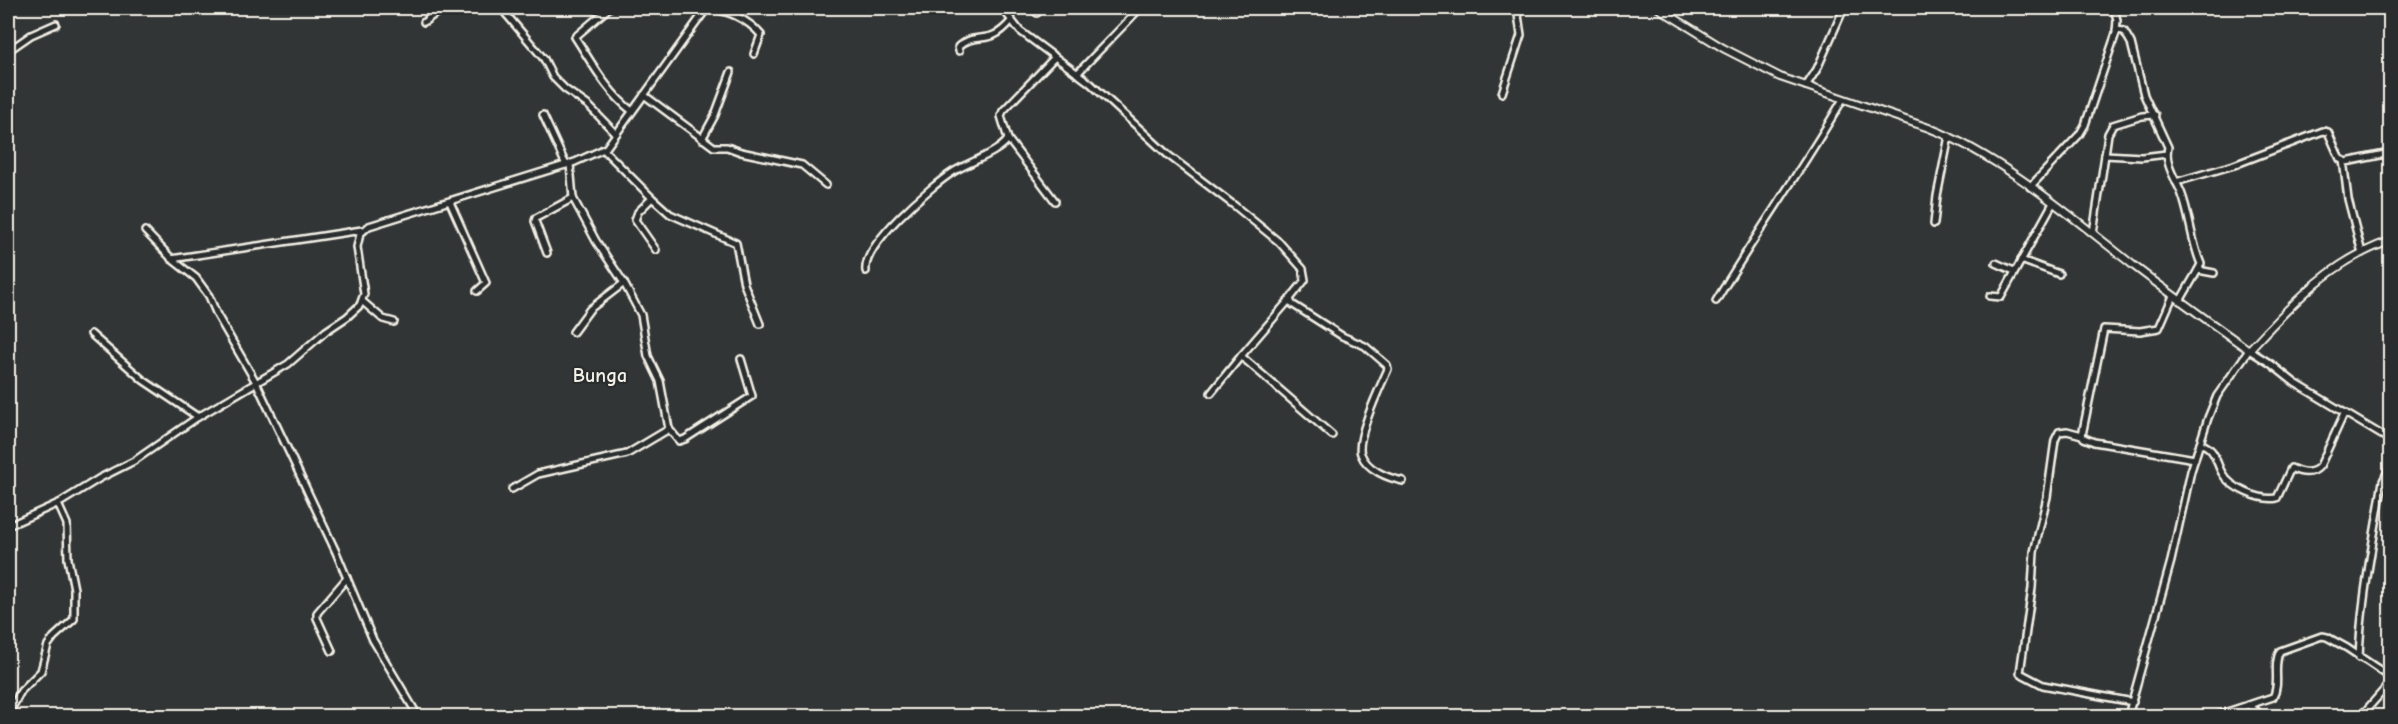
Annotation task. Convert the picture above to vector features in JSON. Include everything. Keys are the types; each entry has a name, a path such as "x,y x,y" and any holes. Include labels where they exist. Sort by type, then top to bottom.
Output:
{"street":[{"path":"424,22 443,8"},
{"path":"501,8 544,58 553,77 565,89 589,106 616,134"},
{"path":"507,15 515,8"},
{"path":"609,8 575,37 614,94 632,111"},
{"path":"8,526 58,504 100,478 134,461 198,417 288,364 327,331 348,317 362,301 364,294 357,247 360,234 364,230 375,224 568,164 603,149 707,8 718,9 740,18 757,30 761,34 754,54"},
{"path":"1002,8 1020,31 1077,74 1168,155 1279,242 1303,269 1305,280 1211,393"},
{"path":"1032,8 1037,13"},
{"path":"1077,74 1113,39 1128,18 1140,8"},
{"path":"1502,93 1521,35 1517,8"},
{"path":"1658,8 1723,48 1780,77 1948,136 1992,159 2093,233 2173,296 2295,383 2391,440"},
{"path":"1806,86 1817,69 1844,8"},
{"path":"2030,187 2079,135 2092,104 2116,30 2117,20 2114,8"},
{"path":"959,51 958,47 966,39 992,37 1003,31 1011,21"},
{"path":"8,51 31,35 56,24"},
{"path":"2116,30 2124,31 2131,43 2144,95 2168,147 2167,154 2186,208 2200,264 2180,301"},
{"path":"1055,57 1003,111 1001,116 1008,139 1055,201"},
{"path":"702,139 715,115 731,72"},
{"path":"644,95 714,147 727,147 802,165 826,185"},
{"path":"1716,301 1779,199 1802,168 1842,99"},
{"path":"543,115 568,164 573,198 641,315 648,356 660,381 669,429 675,438 681,441 752,396 741,359"},
{"path":"2093,233 2108,134 2113,125 2142,116 2155,115"},
{"path":"2176,182 2234,165 2323,131 2328,132 2332,137 2340,159 2343,160 2354,161 2391,153"},
{"path":"1934,224 1936,196 1948,136"},
{"path":"866,272 866,260 873,246 934,185 970,162 1004,145 1008,139"},
{"path":"603,149 652,198 678,219 736,243 744,284 760,324"},
{"path":"2105,155 2142,157 2167,154"},
{"path":"2343,160 2348,199 2362,253"},
{"path":"547,253 536,218 573,198"},
{"path":"652,198 635,216 635,220 656,250"},
{"path":"450,202 486,283 477,291"},
{"path":"1990,296 2001,297 2053,203"},
{"path":"171,258 364,230"},
{"path":"145,231 171,258 195,278 209,296 217,315 257,384 347,578 373,640 418,717"},
{"path":"2128,717 2171,561 2195,459 2217,396 2249,350 2301,295 2325,276 2362,253 2391,241"},
{"path":"2021,260 2060,274"},
{"path":"1996,263 2014,271"},
{"path":"2198,270 2214,273"},
{"path":"573,332 590,309 624,283"},
{"path":"2082,435 2104,329 2140,331 2158,328 2173,296"},
{"path":"1290,299 1292,304 1342,336 1365,346 1387,365 1388,369 1374,400 1359,447 1361,456 1370,466 1383,476 1403,481"},
{"path":"362,301 383,319 394,322"},
{"path":"91,334 143,380 198,417"},
{"path":"1241,356 1332,435"},
{"path":"2200,443 2210,447 2222,473 2232,484 2269,499 2277,498 2291,468 2301,473 2316,471 2320,466 2344,414"},
{"path":"512,489 538,474 627,453 669,429"},
{"path":"2133,702 2043,685 2020,673 2032,588 2034,552 2047,497 2055,440 2059,432 2067,431 2082,435 2094,442 2195,459"},
{"path":"2359,658 2360,625 2383,481 2391,467"},
{"path":"8,715 21,691 41,671 48,645 74,619 74,589 68,559 67,524 58,504"},
{"path":"332,651 317,618 317,613 347,578"},
{"path":"2215,717 2273,697 2278,654 2322,636 2332,639 2391,677"},
{"path":"2361,717 2391,683"},
{"path":"2248,705 2263,717"}],"district":[{"name":"Bunga","path":"600,375"}]}
